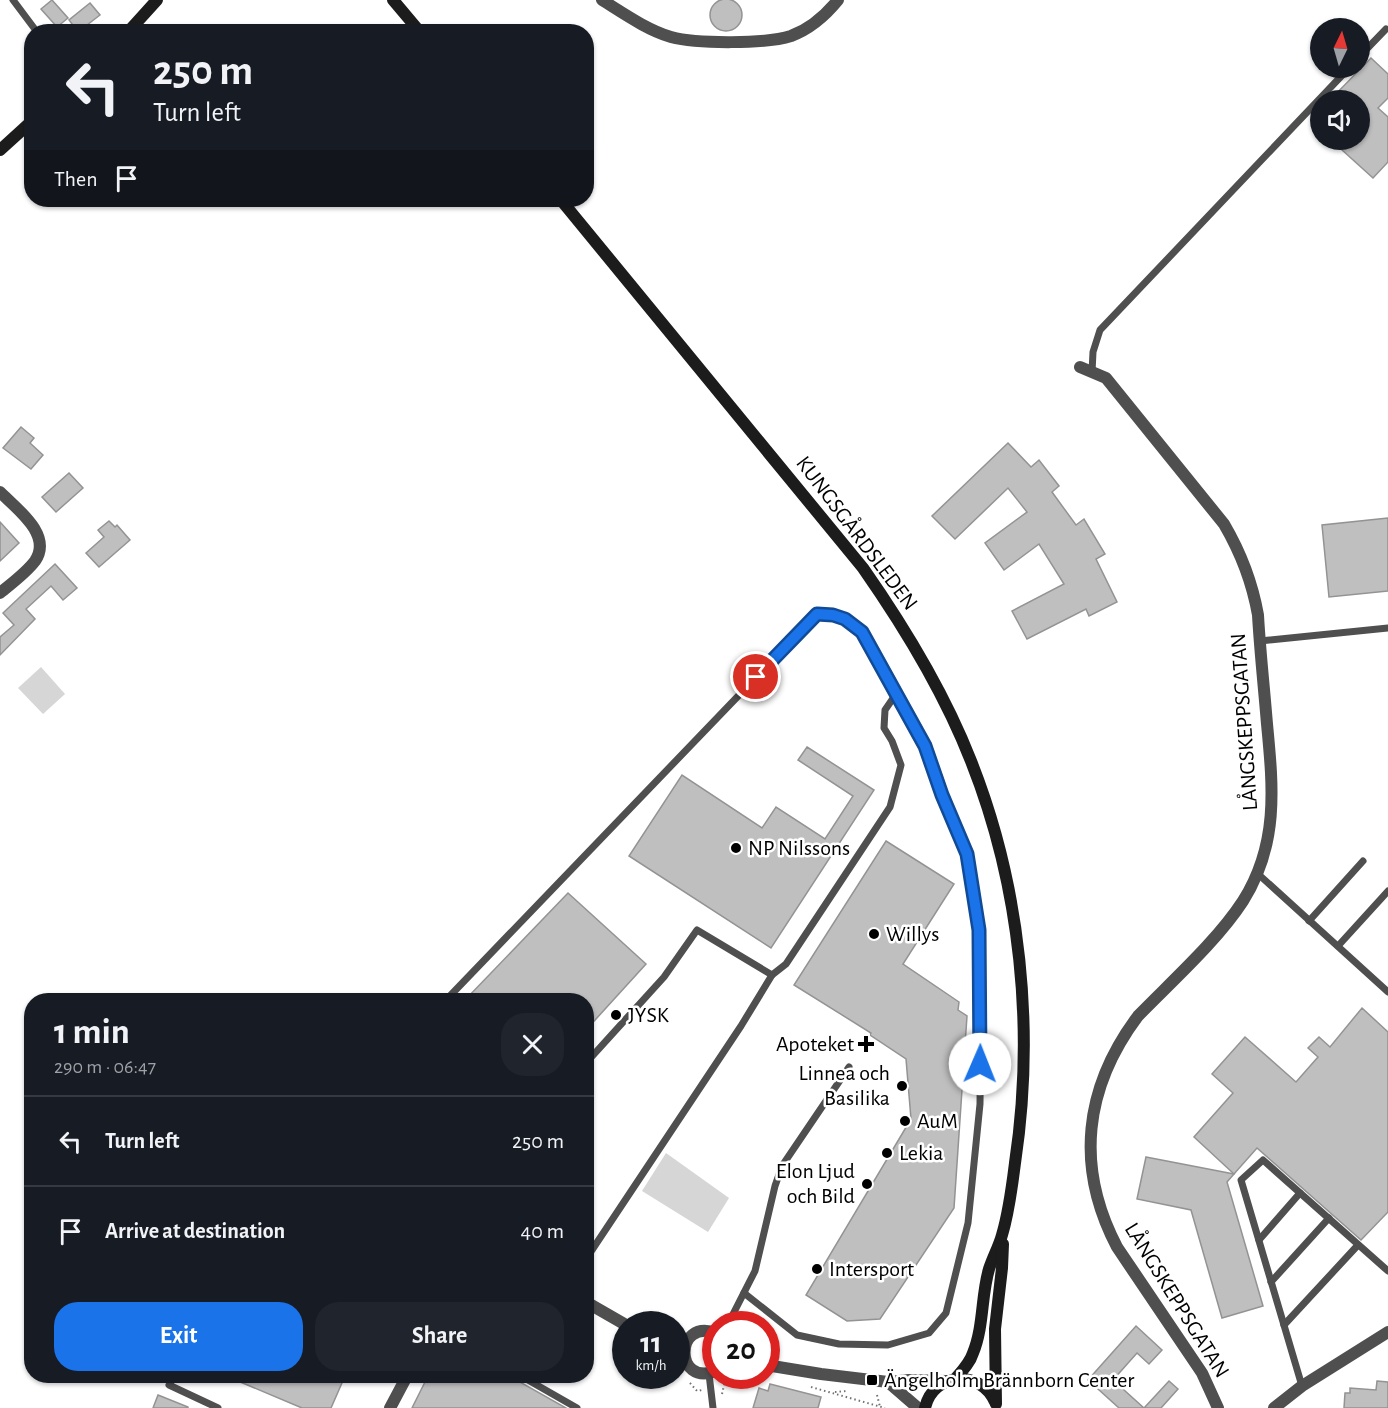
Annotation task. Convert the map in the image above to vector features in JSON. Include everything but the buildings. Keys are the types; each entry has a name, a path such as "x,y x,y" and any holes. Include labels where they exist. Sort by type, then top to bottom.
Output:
{"main road":[{"path":"136,24 158,0"},
{"path":"393,0 413,24"},
{"path":"0,150 24,128"},
{"name":"KUNGSGÅRDSLEDEN","path":"567,207 863,568 896,616 945,702 971,762 992,823 1008,887 1022,998 1025,1069 1022,1119 1003,1234 1002,1268 995,1329 996,1406"},
{"name":"KUNGSGÅRDSLEDEN","path":"925,1408 931,1393 951,1380 973,1355 989,1270 1003,1234"},
{"name":"KUNGSGÅRDSLEDEN","path":"951,1380 972,1380 980,1384 992,1396 996,1406"}],"street":[{"path":"602,0 669,36 691,41 724,42 771,40 791,36 815,24 838,0"},
{"name":"LÅNGSKEPPSGATAN","path":"1086,369 1106,378 1224,524 1240,552 1254,590 1258,615 1273,786 1272,816 1267,845 1257,873 1243,900 1226,925 1138,1016 1115,1050 1102,1078 1091,1128 1090,1149 1095,1190 1107,1229 1202,1373 1218,1408"},
{"path":"0,492 35,529 41,546 32,564 0,593"},
{"path":"594,1307 612,1317"},
{"path":"1274,1408 1302,1386 1388,1332"},
{"path":"780,1367 888,1382 951,1380"},
{"path":"888,1382 918,1408"},
{"path":"390,1408 404,1383"}],"lane":[{"path":"13,0 31,24"},
{"path":"1370,46 1386,29"},
{"path":"1086,369 1100,330 1339,78"},
{"path":"453,993 817,614 833,615 845,619 862,632 925,746 942,795 967,854 979,930 981,1002 980,1104 968,1222 946,1313 929,1333 888,1345 839,1344 797,1335 744,1293"},
{"path":"1260,641 1388,628"},
{"path":"594,1247 735,1036 772,975 786,964 890,807 901,765 892,741 884,728 885,710 896,694"},
{"path":"1309,921 1364,861"},
{"path":"1257,873 1388,992"},
{"path":"1338,946 1388,891"},
{"path":"594,1054 664,978 697,930 772,975"},
{"path":"735,1311 755,1271 782,1166 849,1067"},
{"path":"1302,1386 1241,1180 1263,1160 1388,1271"},
{"path":"1259,1240 1300,1193"},
{"path":"1271,1282 1329,1218"},
{"path":"1284,1325 1358,1245"},
{"path":"170,1383 169,1385 218,1408"},
{"path":"533,1383 577,1408"},
{"path":"712,1389 713,1408"}],"path":[{"path":"812,1387 885,1408"},
{"path":"721,1396 723,1389"},
{"path":"832,1392 850,1391"},
{"path":"877,1393 880,1407"}],"shaded area":[{"path":"41,667 65,694 43,714 18,688"},
{"path":"666,1153 729,1198 708,1232 642,1191"}],"place":[{"name":"NP Nilssons","path":"736,848"},
{"name":"Willys","path":"874,934"},
{"name":"JYSK","path":"616,1015"},
{"name":"Apoteket","path":"866,1044"},
{"name":"Linnea och Basilika","path":"902,1086"},
{"name":"AuM","path":"905,1121"},
{"name":"Lekia","path":"887,1153"},
{"name":"Elon Ljud och Bild","path":"867,1184"},
{"name":"Intersport","path":"817,1269"},
{"name":"Ängelholm Brännborn Center","path":"872,1380"}],"route":[{"path":"756,677 817,614 833,615 845,619 862,632 885,671 925,746 942,795 967,854 979,930 980,1064"}]}
